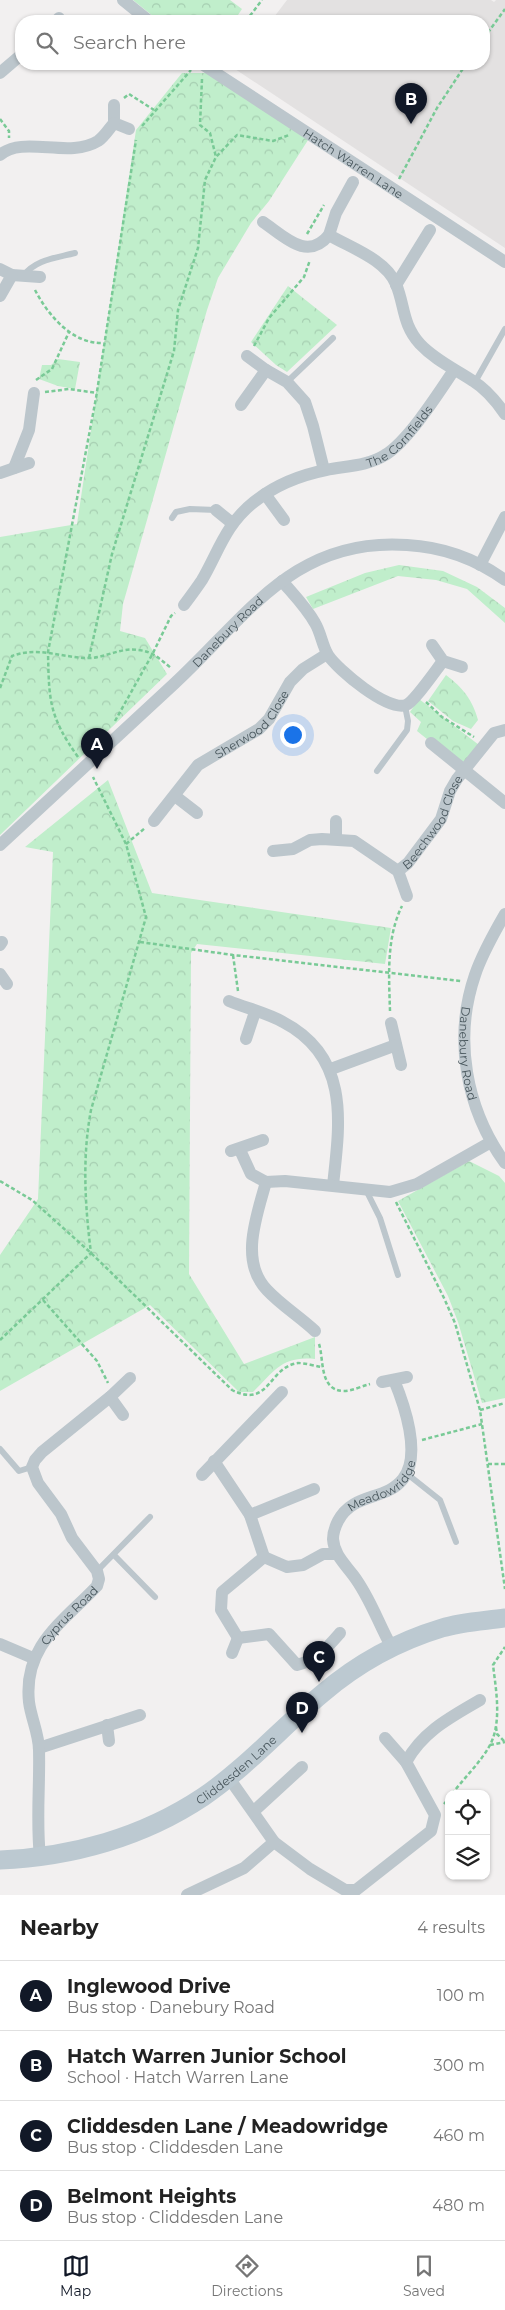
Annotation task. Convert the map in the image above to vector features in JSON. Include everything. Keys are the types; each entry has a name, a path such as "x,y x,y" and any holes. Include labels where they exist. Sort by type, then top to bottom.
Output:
{"street":[{"path":"123,0 142,15"},
{"path":"0,73 15,60"},
{"name":"Hatch Warren Lane","path":"212,70 505,262"},
{"path":"5,152 82,147 99,141 114,123 114,105"},
{"path":"114,123 129,129"},
{"path":"263,222 299,246 306,248 314,247 323,243 329,235 336,213 353,182"},
{"path":"396,285 430,230"},
{"path":"329,235 387,271 396,285 405,320 415,338 432,356 475,382 492,397 505,414"},
{"path":"0,269 25,277"},
{"path":"0,296 25,277"},
{"path":"247,356 266,370 288,382 298,394 308,409 324,470"},
{"path":"241,406 266,370"},
{"name":"The Cornfields","path":"184,605 201,581 232,523 248,506 265,494 296,479 324,470 367,462 391,451 405,437 454,370"},
{"path":"14,468 29,430 34,393"},
{"path":"0,473 29,462"},
{"path":"265,494 284,520"},
{"path":"216,510 232,523"},
{"path":"480,565 505,517"},
{"name":"Danebury Road","path":"0,845 187,672 262,596 304,565 338,551 373,545 428,546 451,552 480,565 505,580"},
{"path":"282,581 315,622 327,654 338,666 374,695 391,705 405,706 411,702 443,661"},
{"path":"432,646 443,661 462,667"},
{"name":"Sherwood Close","path":"154,821 203,762 259,729 268,719 285,688 296,675 327,654"},
{"name":"Beechwood Close","path":"398,871 408,863 436,828 444,813 453,785 464,770 494,733 505,730"},
{"name":"Beechwood Close","path":"431,743 505,803"},
{"path":"175,796 197,812"},
{"path":"336,821 336,838"},
{"name":"Beechwood Close","path":"273,850 293,849 310,840 336,838 361,845 398,871 407,896"},
{"name":"Danebury Road","path":"503,920 475,975 465,1023 465,1061 471,1095 477,1114 505,1163"},
{"path":"232,1003 283,1022 309,1041 330,1069 339,1103 339,1134 333,1185"},
{"path":"246,1039 255,1012"},
{"path":"391,1023 401,1065"},
{"path":"330,1069 396,1045"},
{"path":"263,1140 235,1150 252,1174 266,1182 285,1181 390,1192 417,1184 492,1142"},
{"path":"266,1182 252,1233 251,1249 258,1274 266,1290 292,1318 315,1331"},
{"path":"32,1468 35,1460 42,1452 130,1378"},
{"name":"Meadowridge","path":"336,1554 333,1540 334,1530 342,1514 355,1502 392,1488 404,1478 406,1473 411,1443 403,1403 394,1379"},
{"path":"202,1475 282,1392"},
{"path":"112,1395 123,1415"},
{"path":"214,1462 250,1515 264,1557 288,1567 304,1564 323,1554 336,1554 369,1598 392,1648"},
{"name":"Cyprus Road","path":"32,1468 38,1483 61,1514 72,1538 97,1572 98,1579 97,1586 54,1626 33,1658 29,1701 39,1748 38,1824 40,1857"},
{"path":"250,1515 314,1489"},
{"path":"238,1638 221,1610 222,1592 264,1557"},
{"name":"Cliddesden Lane","path":"0,1860 40,1857 98,1845 156,1823 189,1805 229,1778 349,1672 392,1648 442,1628 505,1618"},
{"path":"238,1638 269,1634 297,1665 318,1657 340,1633"},
{"path":"232,1653 238,1638"},
{"path":"0,1644 33,1658"},
{"path":"406,1762 414,1748 434,1727 480,1700"},
{"path":"39,1748 140,1715"},
{"path":"107,1725 109,1741"},
{"path":"229,1778 274,1842 310,1869 345,1890 356,1890 431,1831 435,1815 406,1762 385,1738"},
{"path":"254,1811 302,1767"},
{"path":"187,1895 244,1868 274,1842"}],"lane":[{"path":"25,277 30,267 38,262 75,253"},
{"path":"475,382 505,328"},
{"path":"288,382 332,338"},
{"path":"172,518 176,512 190,509 216,510"},
{"path":"377,771 407,730 408,721 405,706"},
{"path":"365,1189 380,1218 398,1275"},
{"path":"0,1449 19,1471 32,1468"},
{"path":"406,1473 440,1500 456,1542"},
{"path":"97,1572 150,1517"},
{"path":"114,1555 155,1596"}],"path":[{"path":"251,15 262,0"},
{"path":"490,30 505,9"},
{"path":"80,760 66,742 52,713 48,652 97,393 137,132 154,110 191,70"},
{"path":"203,70 200,125 210,134 216,157"},
{"path":"392,189 437,108 462,70"},
{"path":"114,105 129,94 154,110"},
{"path":"0,119 9,131 5,152"},
{"path":"89,658 112,554 174,351 178,310 198,248 204,180 216,157 237,135 273,141 296,133 300,129"},
{"path":"247,356 269,318 304,277 314,247"},
{"path":"25,277 52,316 69,332 93,344 104,343"},
{"path":"69,332 52,369 32,382 34,393 70,389 97,393"},
{"path":"114,724 115,718 153,653 171,616 184,605"},
{"path":"0,688 12,656 22,652 48,652 89,658 130,649 153,653 176,672"},
{"path":"418,694 442,717 485,744"},
{"path":"91,1253 87,1224 86,1138 91,1110 146,917 126,844 93,777"},
{"path":"126,844 154,821"},
{"path":"391,1023 388,971 395,921 407,896"},
{"path":"140,942 233,955 461,980"},
{"path":"232,1003 239,994 233,955"},
{"path":"0,1181 32,1200 91,1253 232,1390 244,1396 256,1395 284,1369 298,1364 322,1367"},
{"path":"390,1192 455,1323 480,1410 505,1589"},
{"path":"0,1340 91,1253"},
{"path":"43,1300 97,1361 112,1395"},
{"path":"315,1331 322,1354 322,1367 325,1378 337,1390 345,1391 394,1379"},
{"path":"480,1410 505,1403"},
{"path":"411,1443 482,1424"},
{"path":"488,1464 505,1464"},
{"path":"490,1745 505,1742 497,1734 497,1695 493,1665 505,1647"},
{"path":"455,1790 490,1745 496,1726"}],"shaded area":[{"path":"287,0 491,0 494,2 496,0 505,0 505,248 237,70 490,70 490,15 276,15"}],"green space":[{"path":"133,0 230,0 242,9 238,15 152,15"},
{"path":"182,73 208,73 310,137 269,201 251,223 218,278 207,310 123,604 120,631 145,638 167,674 0,835 0,537 77,524 136,130"},
{"path":"288,286 337,325 287,372 276,365 251,342"},
{"path":"58,359 80,362 75,389 58,386 39,379 42,365 51,365"},
{"path":"399,565 443,571 477,587 505,608 505,623 467,589 436,580 398,576 313,609 306,597 365,573"},
{"path":"446,675 462,689 473,706 478,720 471,729 453,721 428,701"},
{"path":"419,699 479,745 463,768 417,731 421,722 410,712"},
{"path":"108,780 152,893 391,928 385,964 197,944 191,953 189,1274 244,1364 315,1337 315,1359 294,1360 280,1366 253,1392 239,1392 150,1305 0,1391 0,1255 38,1199 53,852 25,847"},
{"path":"469,1161 499,1176 505,1183 505,1398 482,1403 458,1322 448,1296 398,1201"}],"place":[{"name":"Hatch Warren Junior School","path":"411,124"},
{"name":"Inglewood Drive","path":"97,769"},
{"name":"Cliddesden Lane / Meadowridge","path":"319,1682"},
{"name":"Belmont Heights","path":"302,1733"}]}
